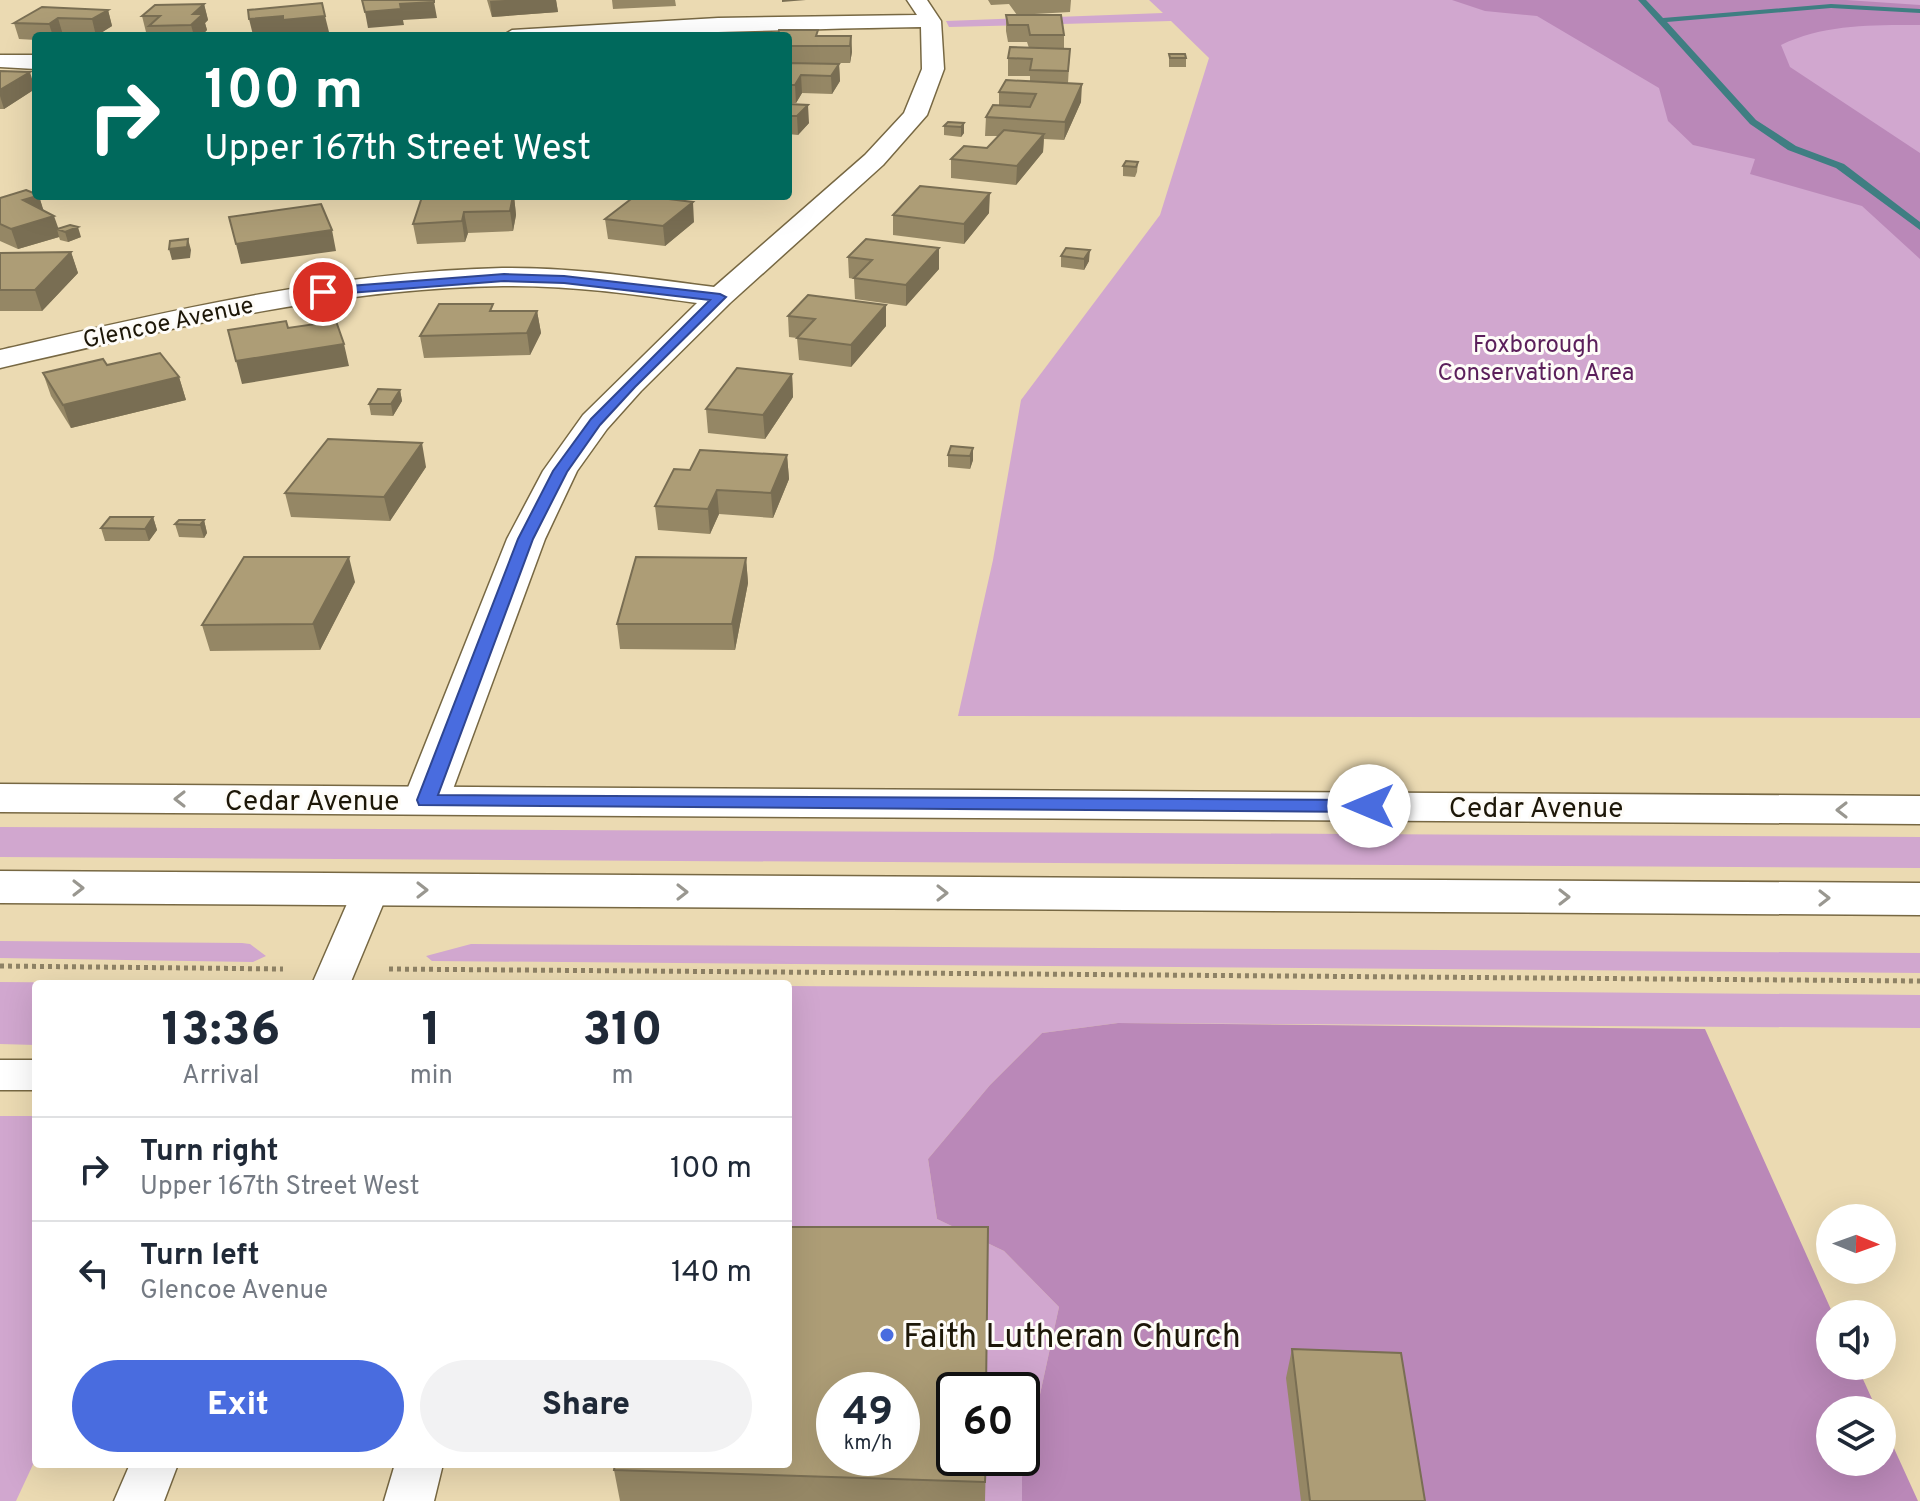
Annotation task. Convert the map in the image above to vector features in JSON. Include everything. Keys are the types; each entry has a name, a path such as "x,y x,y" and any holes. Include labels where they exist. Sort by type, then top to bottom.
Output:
{"street":[{"path":"426,800 526,539 560,471 595,422 630,384 720,297 874,160 915,115 933,69 924,10 581,32"},
{"path":"0,61 32,62"},
{"name":"Glencoe Avenue","path":"0,359 189,315 349,287 519,278 564,279 720,297"},
{"name":"Cedar Avenue","path":"0,798 1920,810"},
{"path":"0,887 1920,899"}],"lane":[{"path":"334,976 371,890"},
{"path":"0,1075 32,1075"},
{"path":"139,1501 152,1468"},
{"path":"409,1501 418,1468"}],"path":[{"path":"0,966 334,976 1920,981"}],"green space":[{"name":"Foxborough Conservation Area","path":"1149,0 1920,0 1920,718 958,716 993,560 1021,400 1160,215 1209,58 1171,21 949,27 946,21 1163,13"},
{"path":"0,827 1920,837 1920,868 0,857"},
{"path":"0,941 242,943 250,944 266,956 253,962 0,958"},
{"path":"471,944 1920,953 1920,973 432,961 426,956"},
{"path":"0,982 32,982 32,1045 0,1044"},
{"path":"792,986 1920,995 1920,1028 1118,1023 1042,1033 990,1085 928,1159 937,1219 1004,1251 1059,1307 1040,1394 1040,1372 954,1372 792,1280"},
{"path":"0,1116 32,1116 32,1467 16,1501 0,1501"},
{"path":"985,1476 1022,1476 1022,1501 985,1501"}],"shaded area":[{"path":"1452,0 1846,0 1920,5 1920,25 1831,29 1781,45 1790,67 1920,153 1920,259 1862,206 1750,174 1755,159 1693,145 1668,121 1659,88 1537,16 1485,11"},
{"path":"1118,1023 1705,1029 1816,1276 1816,1284 1820,1284 1827,1300 1816,1300 1816,1380 1863,1380 1871,1396 1816,1396 1816,1476 1896,1476 1896,1453 1918,1501 1022,1501 1022,1476 1040,1476 1040,1394 1059,1307 1004,1251 937,1219 928,1159 990,1085 1042,1033"}],"building":[{"path":"362,0 434,2 400,4 401,9 365,12"},
{"path":"322,3 325,16 249,19 248,10"},
{"path":"204,4 193,14 203,14 191,25 149,26 160,16 142,16 155,5"},
{"path":"42,7 108,10 92,19 58,18 49,24 14,23"},
{"path":"1006,15 1061,15 1064,35 1030,35 1028,25 1008,25"},
{"path":"818,30 816,36 851,36 850,46 792,46 792,32 779,32"},
{"path":"1010,47 1070,49 1068,71 1030,70 1032,59 1008,58"},
{"path":"1169,54 1185,54 1186,58 1170,58"},
{"path":"792,63 839,64 831,76 801,75 792,85"},
{"path":"0,71 30,72 0,90"},
{"path":"1006,80 1082,84 1065,122 986,117 993,105 1030,107 1036,94 999,92"},
{"path":"792,104 808,105 797,116 792,116"},
{"path":"948,122 964,123 961,127 944,126"},
{"path":"1004,130 1044,134 1017,166 951,159 964,146 987,148"},
{"path":"1126,161 1138,162 1136,167 1123,166"},
{"path":"920,186 990,193 964,224 893,215"},
{"path":"26,190 32,192 32,197 23,200 54,216 11,229 0,224 0,198"},
{"path":"421,200 512,200 510,211 464,212 462,221 413,224"},
{"path":"630,200 693,202 663,226 605,219"},
{"path":"321,204 332,230 236,244 229,217"},
{"path":"70,225 78,227 65,232 57,229"},
{"path":"188,239 187,247 169,249 170,241"},
{"path":"866,239 939,248 906,285 854,278 872,260 848,257"},
{"path":"1066,248 1090,250 1084,259 1061,256"},
{"path":"71,252 35,290 0,290 0,253"},
{"path":"808,295 886,305 851,345 797,338 815,319 788,316"},
{"path":"439,304 493,304 490,311 537,311 527,333 420,336"},
{"path":"286,321 288,328 336,321 344,344 236,361 228,330"},
{"path":"160,353 179,377 63,405 43,373 103,359 107,365"},
{"path":"737,368 792,374 763,415 706,409"},
{"path":"378,389 400,390 391,404 369,404"},
{"path":"328,439 422,443 384,497 285,493"},
{"path":"951,446 973,448 970,456 948,455"},
{"path":"700,450 787,455 771,493 717,490 708,509 655,506 674,469 690,470"},
{"path":"110,517 153,517 145,529 101,528"},
{"path":"179,520 204,520 200,525 175,524"},
{"path":"244,557 349,557 313,624 202,625"},
{"path":"636,557 746,558 732,624 617,624"},
{"path":"792,1227 988,1227 986,1372 936,1372 936,1476 985,1476 985,1482 614,1470 792,1468"},
{"path":"1292,1349 1401,1353 1425,1501 1310,1501"}],"waterway":[{"path":"1642,0 1753,122 1792,148 1840,166 1920,227"},
{"path":"1663,20 1831,6 1920,11"}],"place":[{"name":"Faith Lutheran Church","path":"887,1335"}],"route":[{"path":"323,292 349,287 504,277 564,279 720,297 595,422 560,471 526,539 426,800 1369,806"}]}
